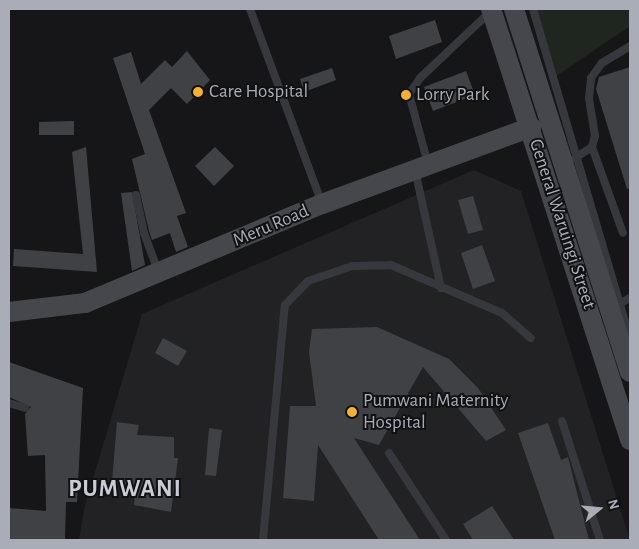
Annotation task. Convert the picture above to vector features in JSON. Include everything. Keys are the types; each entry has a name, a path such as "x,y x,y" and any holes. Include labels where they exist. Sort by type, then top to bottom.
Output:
{"main road":[{"name":"General Waruingi Street","path":"514,9 630,372"},
{"name":"General Waruingi Street","path":"491,10 531,127 630,440"},
{"name":"Meru Road","path":"9,312 86,303 322,204 531,127"}],"lane":[{"path":"250,9 322,204"},
{"path":"533,9 630,339"},
{"path":"441,288 410,94 420,78 491,10"},
{"path":"623,233 592,147 591,78 602,63 630,46"},
{"path":"576,158 592,147"},
{"path":"136,195 144,233 159,273"},
{"path":"263,540 285,305 308,281 373,264 391,265 502,313 531,338"},
{"path":"619,304 630,298"},
{"path":"9,403 25,408"},
{"path":"562,421 600,540"},
{"path":"389,453 446,540"}],"shaded area":[{"path":"533,9 630,9 630,26 555,77"},
{"name":"Pumwani Maternity Hospital","path":"474,170 521,191 630,540 79,540 84,509 142,314"}],"building":[{"path":"435,20 442,42 396,59 389,36"},
{"path":"187,51 210,80 187,104 171,88 149,110 186,213 177,216 188,247 176,252 170,233 152,240 149,231 132,159 145,154 113,58 131,52 141,84 165,60 172,67"},
{"path":"630,67 630,188 627,189 596,89 599,77"},
{"path":"332,68 336,80 304,92 300,79"},
{"path":"466,71 475,95 433,111 424,87"},
{"path":"74,121 74,135 39,135 39,122"},
{"path":"86,147 97,272 13,266 14,249 83,254 72,152"},
{"path":"215,147 234,166 214,186 195,166"},
{"path":"132,192 145,265 132,271 121,193"},
{"path":"473,196 483,230 468,234 458,200"},
{"path":"482,245 495,281 473,289 461,253"},
{"path":"377,327 449,359 478,388 506,430 486,441 423,367 379,445 354,438 420,540 379,540 318,445 314,501 283,498 290,406 316,406 309,352 312,329"},
{"path":"163,338 187,351 178,366 155,353"},
{"path":"9,362 83,388 77,502 66,502 65,540 9,539 9,508 46,511 45,455 28,456 25,414 31,407 9,397"},
{"path":"117,422 139,425 137,435 174,437 174,458 178,458 171,512 134,505 136,486 112,482"},
{"path":"548,423 561,460 568,457 589,540 555,540 518,433"},
{"path":"209,428 222,430 216,476 205,475"},
{"path":"492,506 514,540 473,540 463,524"}],"place":[{"name":"Care Hospital","path":"198,92"},
{"name":"Lorry Park","path":"406,95"},
{"name":"Pumwani Maternity Hospital","path":"352,412"}],"district":[{"name":"PUMWANI","path":"125,490"}]}
